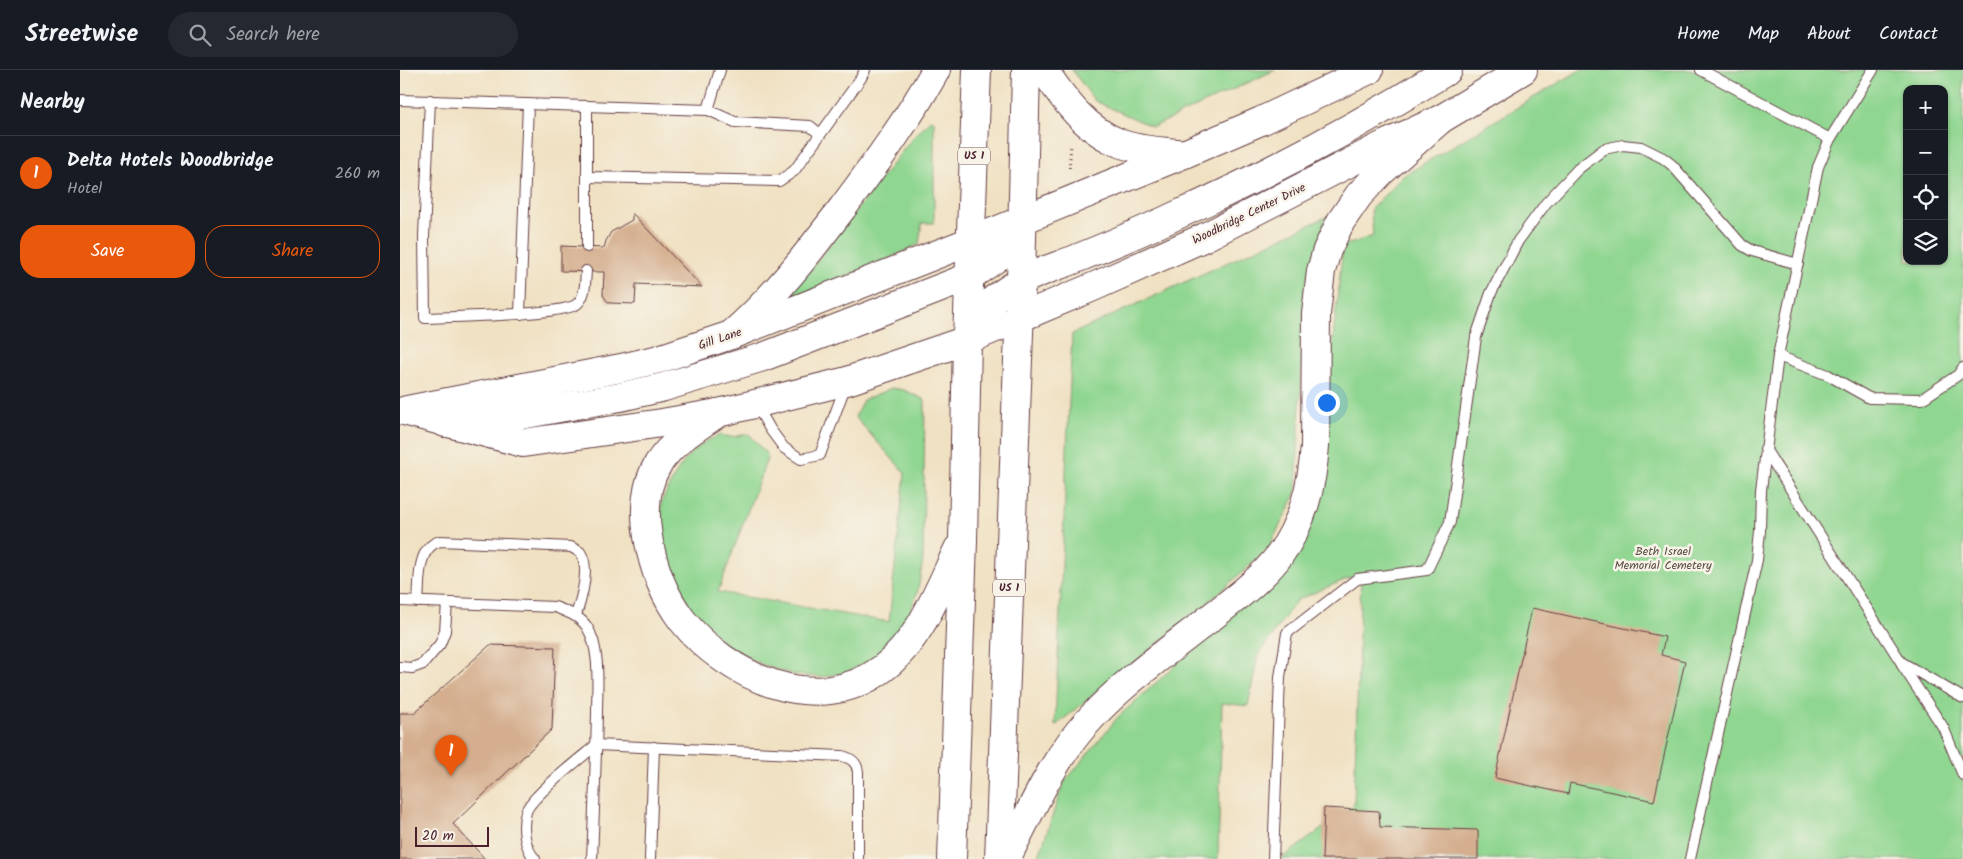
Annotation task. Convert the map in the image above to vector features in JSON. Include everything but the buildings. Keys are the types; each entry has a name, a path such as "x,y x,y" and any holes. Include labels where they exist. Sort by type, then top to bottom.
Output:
{"main road":[{"path":"732,335 770,298 810,251 887,148 936,70"},
{"name":"US 1","path":"952,859 977,70"},
{"name":"US 1","path":"999,859 1021,282 1026,70"},
{"path":"1044,70 1074,111 1089,125 1104,135 1124,144 1184,154"},
{"path":"445,423 515,416 620,397 664,387 763,357 969,277 990,264 1008,247 1018,234 1022,220 1261,121 1368,70"},
{"path":"967,340 973,321 980,312 989,303 1021,282 1176,216 1223,193 1323,142 1448,70"},
{"name":"Woodbridge Center Drive","path":"967,340 1205,237 1384,145 1441,119 1523,70"},
{"path":"1006,859 1058,760 1072,739 1110,699 1155,660 1260,577 1279,556 1290,539 1307,501 1313,467 1315,446 1316,314 1321,271 1327,250 1341,221 1359,195 1380,172 1441,119"},
{"name":"Gill Lane","path":"402,411 621,368 732,335 1022,220"},
{"name":"Gill Lane","path":"402,411 523,443 662,424 756,405 847,381 967,340"},
{"path":"718,413 676,442 657,466 652,477 645,511 647,531 656,571 681,619 711,649 746,673 782,686 799,690 817,691 852,685 875,674 895,658 918,629 962,541"}],"lane":[{"path":"708,110 720,70"},
{"path":"587,177 779,181 794,171 865,70"},
{"path":"1701,70 1830,138"},
{"path":"1690,859 1757,560 1765,449 1778,356 1818,167 1830,138 1873,70"},
{"path":"400,100 708,110 735,122 810,126 820,134"},
{"path":"430,100 424,236 425,318 520,314 562,309 576,305 584,292 586,271"},
{"path":"520,314 528,104"},
{"path":"587,106 587,247"},
{"path":"1273,859 1280,677 1287,633 1357,579 1427,570 1450,522 1476,337 1491,293 1518,241 1546,203 1578,168 1604,149 1623,145 1642,147 1672,165 1742,245 1752,251 1798,264"},
{"path":"1778,356 1828,375 1869,398 1922,399 1958,375 1963,368"},
{"path":"756,405 784,448 801,460 820,455 847,381"},
{"path":"1765,449 1943,727 1963,775"},
{"path":"418,602 422,557 426,550 436,542 571,547 580,552 584,562 583,594 576,615"},
{"path":"400,601 556,606 576,615 586,626 592,638 597,665 592,859"},
{"path":"400,667 412,668 423,664 440,644 445,631 447,603"},
{"path":"1901,662 1963,698"},
{"path":"535,859 524,842 526,811 537,797 596,745 842,756 850,758 856,764 858,772 858,859"},
{"path":"650,859 654,747"}],"path":[{"path":"1069,172 1071,139"}],"green space":[{"path":"1072,70 1275,70 1153,127 1095,101"},
{"name":"Beth Israel Memorial Cemetery","path":"1580,70 1963,70 1963,859 1281,859 1354,805 1361,573 1297,600 1258,655 1248,706 1222,703 1218,859 1038,859 1063,784 1118,717 1284,567 1327,395 1343,246 1373,236 1371,209 1403,176"},
{"path":"930,120 934,120 934,223 922,223 919,244 880,263 779,304 810,270 910,141"},
{"path":"1326,217 1305,287 1296,494 1268,549 1202,608 1055,726 1072,334"},
{"path":"892,388 904,390 925,400 923,560 918,590 910,613 893,643 872,660 847,672 823,677 795,675 766,666 730,649 693,613 668,562 661,536 661,502 678,470 690,454 706,441 721,435 731,437 749,434 768,456 718,592 889,622 905,473 855,417 863,400"}],"place":[{"name":"Delta Hotels Woodbridge","path":"451,776"}]}
